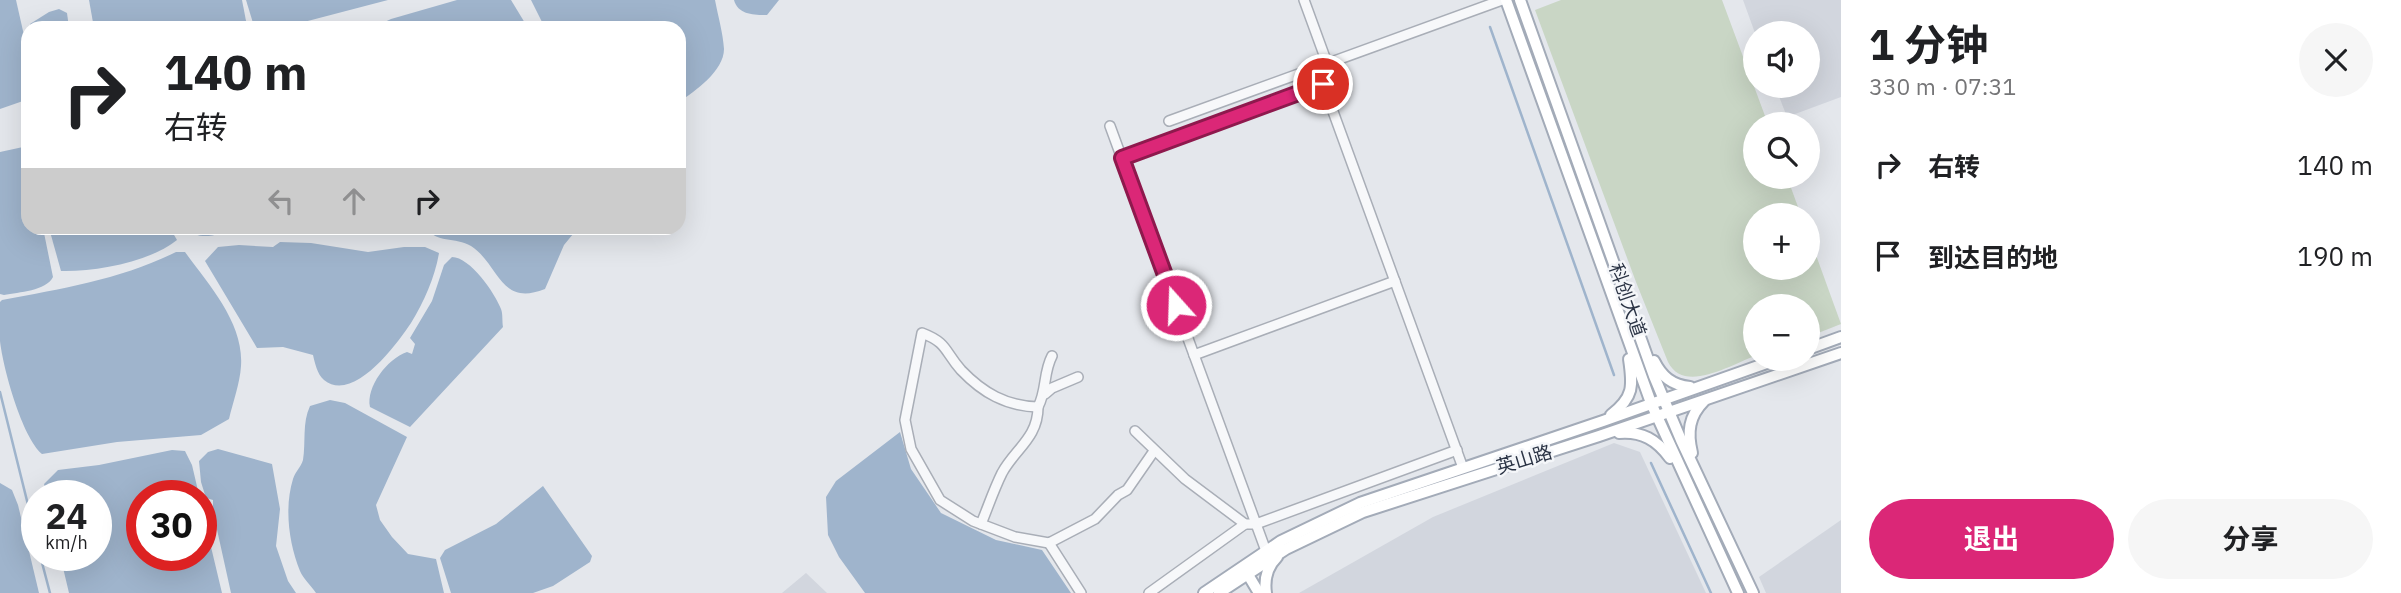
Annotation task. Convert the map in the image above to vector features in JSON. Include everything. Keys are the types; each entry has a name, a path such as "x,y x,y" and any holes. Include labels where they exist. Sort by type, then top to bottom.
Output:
{"main road":[{"name":"科创大道","path":"1504,0 1656,416 1738,593"},
{"name":"科创大道","path":"1520,0 1663,399 1753,593"},
{"path":"1639,332 1663,375 1677,385 1696,387"},
{"path":"1603,421 1624,404 1631,390 1626,336"},
{"path":"1820,345 1841,337"},
{"name":"英山路","path":"1204,593 1325,528 1381,505 1599,436 1841,353"},
{"name":"英山路","path":"1219,593 1266,551 1342,511 1743,371"},
{"path":"1697,473 1689,441 1689,429 1695,412 1707,398"},
{"path":"1599,436 1632,433 1650,438 1665,451 1684,478"},
{"path":"1266,593 1268,569 1286,549"},
{"path":"1242,571 1251,593"},
{"path":"1242,571 1259,593"}],"street":[{"path":"1304,0 1327,64"},
{"path":"1169,121 1504,0"},
{"path":"1122,158 1323,84 1463,468"},
{"path":"1110,126 1266,551"},
{"path":"1194,355 1395,281"},
{"path":"1038,407 1008,404 979,386 960,369 939,340 922,333 905,420 911,449 940,500 981,524 1015,537 1049,543 1095,519 1118,495 1127,490 1154,451"},
{"path":"1045,394 1045,370 1052,356"},
{"path":"981,524 1003,471 1038,422 1038,407 1045,394 1052,388 1078,377"},
{"path":"1135,430 1185,479 1245,524"},
{"path":"1149,593 1245,524 1256,524 1457,450"},
{"path":"1049,543 1081,593"}],"shaded area":[{"path":"1743,0 1841,0 1841,97 1800,112 1785,112 1780,98 1820,98 1820,21 1751,21"},
{"path":"1614,443 1640,452 1706,593 1299,593 1433,517"},
{"path":"1841,520 1841,593 1766,593 1759,577"},
{"path":"806,573 827,593 782,593"}],"green space":[{"path":"1561,0 1722,0 1743,57 1743,98 1758,98 1764,112 1743,112 1743,189 1791,189 1797,203 1743,203 1743,280 1820,280 1820,266 1841,324 1820,332 1820,294 1743,294 1743,361 1696,377 1675,371 1668,362 1636,282 1535,10"}],"water":[{"path":"0,0 16,0 21,22 21,102 0,109"},
{"path":"89,0 242,0 246,21 93,21"},
{"path":"246,0 388,0 308,21 252,21"},
{"path":"457,0 511,0 524,21 387,21"},
{"path":"531,0 715,0 724,49 723,57 708,80 686,97 686,21 542,21"},
{"path":"734,0 779,0 767,15 743,11"},
{"path":"59,9 67,13 68,21 35,21"},
{"path":"21,147 21,235 44,235 53,277 50,282 38,288 4,295 0,294 0,152"},
{"path":"51,235 174,235 177,240 166,248 137,260 90,270 61,271"},
{"path":"572,235 564,245 545,289 530,293 518,293 509,288 471,246 435,236"},
{"path":"280,242 311,243 368,252 425,247 439,253 425,298 396,344 361,378 348,384 335,385 322,378 313,355 283,347 257,348 205,261 218,247 273,247"},
{"path":"176,252 185,252 223,305 237,335 241,366 229,419 201,435 117,442 42,454 27,433 9,384 0,341 0,302 113,276"},
{"path":"452,257 474,269 488,286 501,309 503,327 410,427 370,407 371,391 385,367 407,352 412,354 415,344 410,338 432,301 444,265"},
{"path":"330,400 345,403 407,437 376,505 380,520 408,554 436,559 444,593 316,593 301,574 291,538 288,514 290,490 303,460 305,426 310,406"},
{"path":"900,432 911,469 941,513 996,540 1042,550 1071,593 865,593 839,557 828,535 826,497 836,481"},
{"path":"218,449 272,464 280,509 276,546 288,581 296,593 231,593 217,530 217,480 201,480 199,461 208,452"},
{"path":"172,450 185,451 196,480 126,480 126,571 217,571 222,593 69,593 64,571 112,571 112,480 48,480 58,470 99,465"},
{"path":"0,483 12,490 21,518 21,571 34,571 39,593 0,593"},
{"path":"543,486 592,556 590,562 553,586 533,593 451,593 440,558 445,550 496,524"}],"waterway":[{"path":"1490,27 1614,375"},
{"path":"0,392 22,480"},
{"path":"1651,463 1711,593"},
{"path":"44,571 50,593"}],"route":[{"path":"1176,305 1122,158 1323,84"}]}
